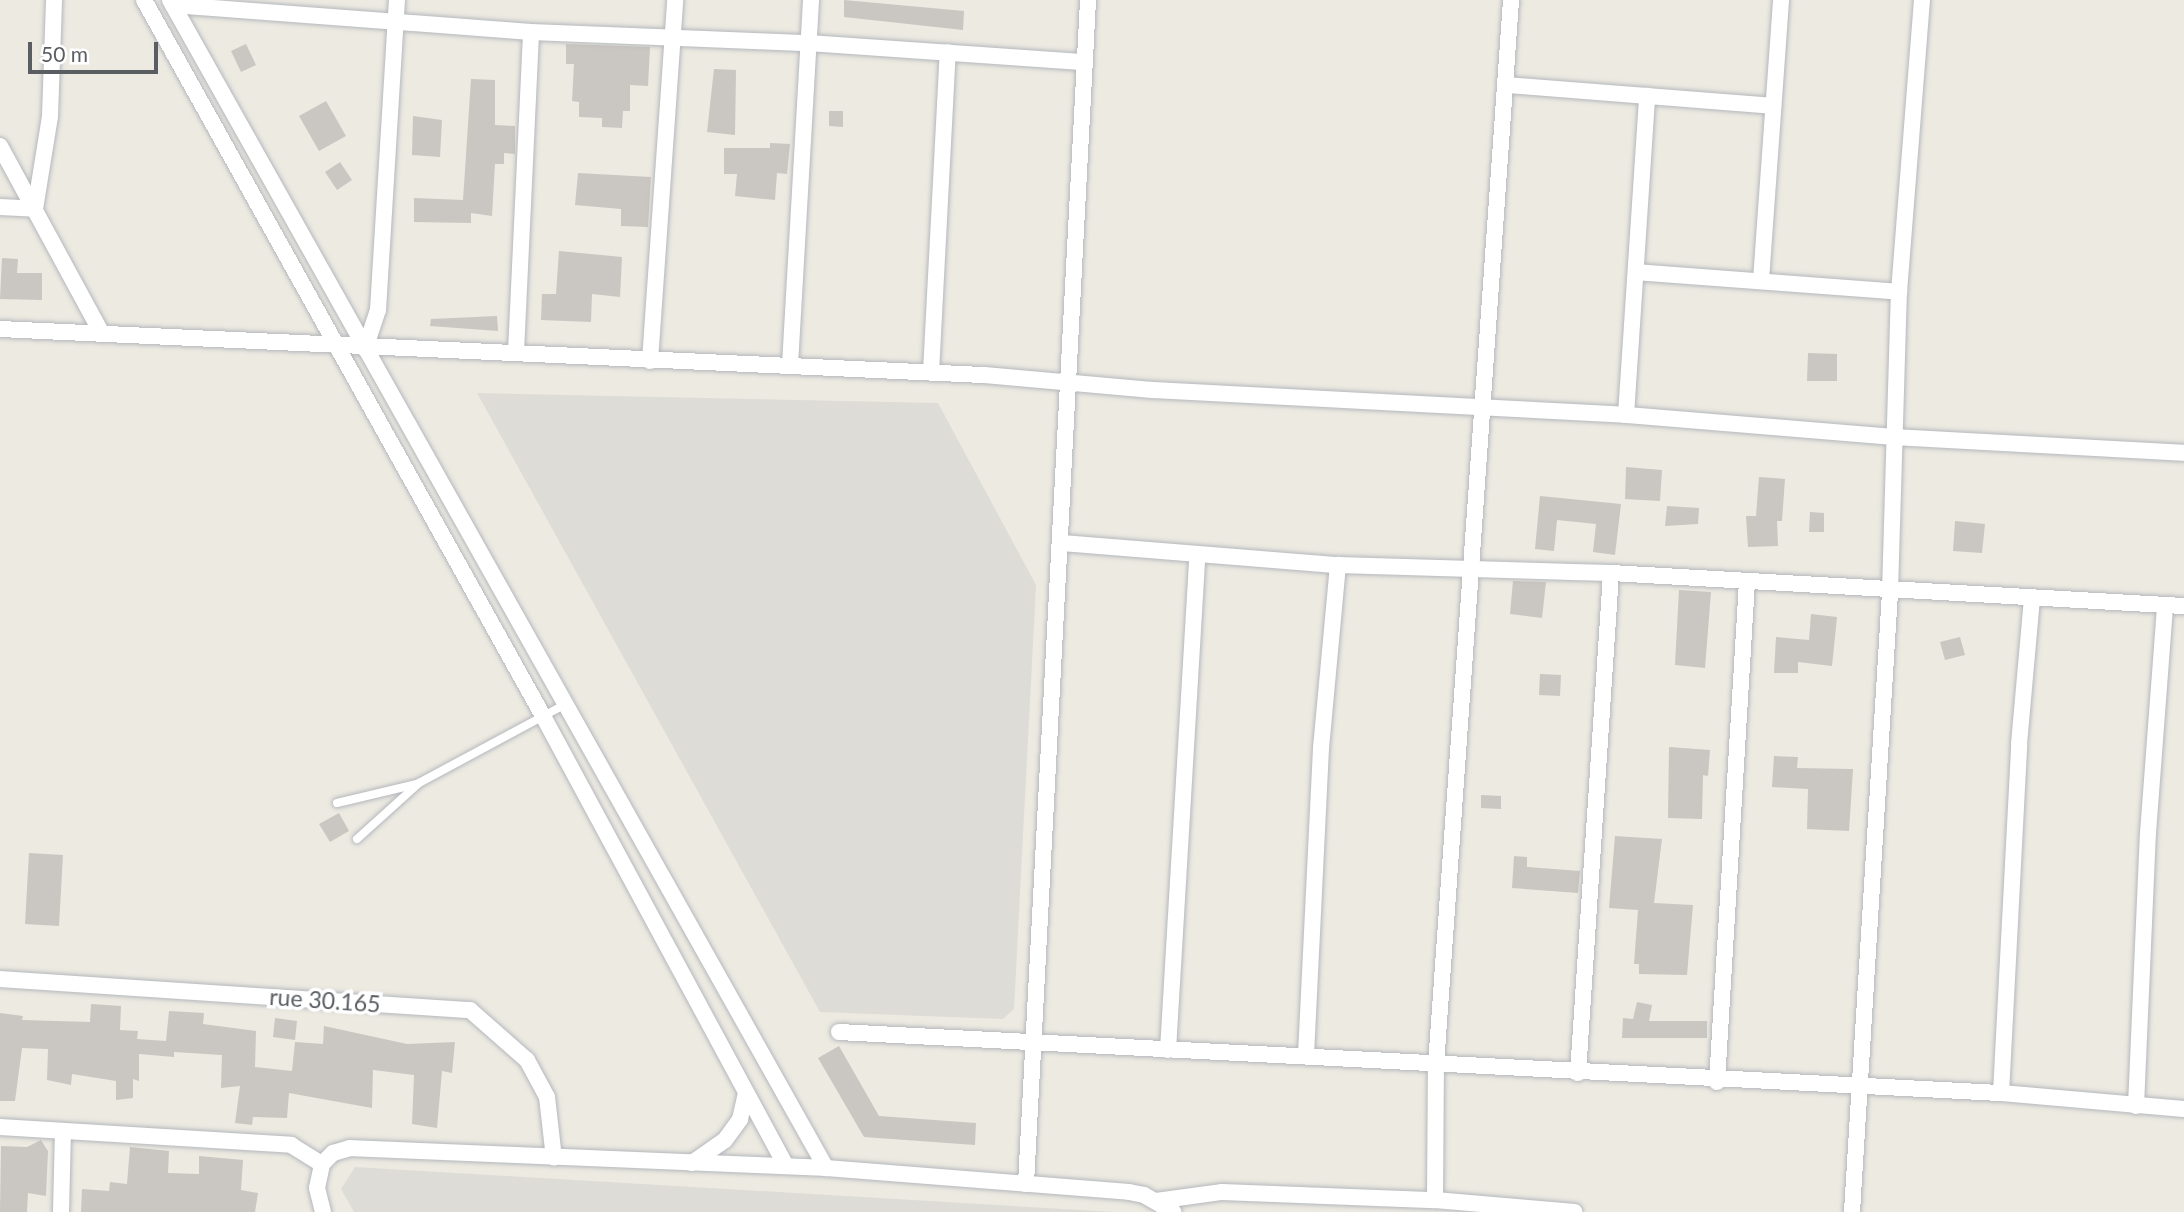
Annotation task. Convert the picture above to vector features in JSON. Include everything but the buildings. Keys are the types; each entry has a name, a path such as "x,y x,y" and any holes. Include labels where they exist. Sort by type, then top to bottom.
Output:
{"street":[{"path":"35,209 50,116 54,0"},
{"path":"144,0 543,716 786,1166"},
{"path":"365,349 378,310 397,0"},
{"path":"650,361 675,0"},
{"path":"790,365 811,0"},
{"path":"1026,1184 1062,543 1088,0"},
{"path":"1435,1200 1436,1065 1511,0"},
{"path":"1760,280 1781,0"},
{"path":"1852,1212 1890,592 1892,437 1899,292 1922,0"},
{"path":"172,3 531,32 809,43 1084,62"},
{"path":"172,3 826,1168"},
{"path":"516,352 531,32"},
{"path":"931,372 948,52"},
{"path":"1507,85 1773,106"},
{"path":"1626,415 1647,96"},
{"path":"0,146 102,334"},
{"path":"0,206 35,209"},
{"path":"1636,272 1899,292"},
{"path":"0,329 365,349 516,352 650,361 931,372 1482,409 1626,415 1892,437 2184,453"},
{"path":"1062,543 1197,556 1338,565 1611,573 1890,592 2184,606"},
{"path":"1168,1050 1197,556"},
{"path":"1306,1055 1321,748 1338,565"},
{"path":"1578,1073 1611,573"},
{"path":"1717,1082 1747,582"},
{"path":"2001,1093 2019,744 2032,598"},
{"path":"2136,1106 2145,872 2165,606"},
{"name":"rue 30.165","path":"0,979 470,1010 527,1060 547,1097 554,1158"},
{"path":"839,1032 1306,1055 1717,1082 2001,1093 2184,1109"},
{"path":"692,1163 725,1140 740,1119 746,1093"},
{"path":"0,1126 291,1145 322,1164"},
{"path":"61,1212 63,1131"},
{"path":"323,1212 317,1188 322,1164 333,1153 350,1148 826,1168 1129,1192 1156,1201 1173,1212"},
{"path":"1156,1201 1222,1192 1435,1200 1574,1212"}],"lane":[{"path":"357,839 419,783 566,704"},
{"path":"337,803 419,783"}],"shaded area":[{"path":"477,393 938,403 1036,585 1014,1009 1003,1019 820,1012"},
{"path":"355,1167 1115,1212 354,1212 341,1189"}]}
